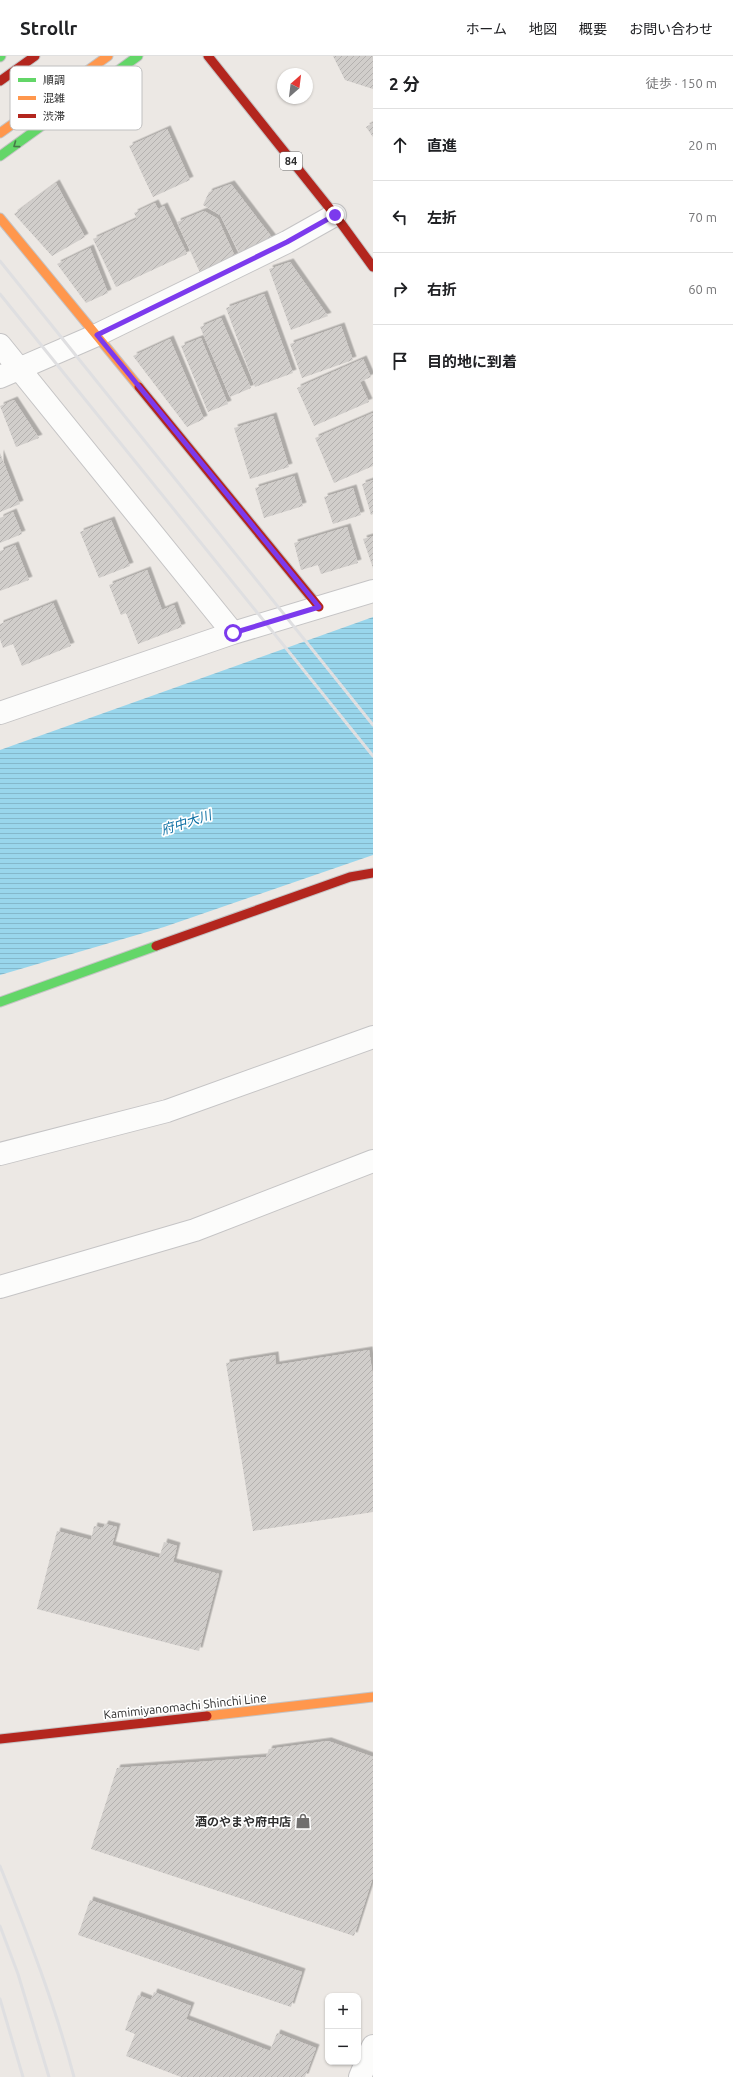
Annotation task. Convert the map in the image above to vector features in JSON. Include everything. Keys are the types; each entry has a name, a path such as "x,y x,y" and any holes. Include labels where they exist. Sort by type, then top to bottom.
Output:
{"main road":[{"path":"21,66 35,56"},
{"path":"94,66 108,56"},
{"path":"124,66 138,56"},
{"name":"84","path":"208,56 335,215 373,267"},
{"path":"0,81 10,74"},
{"path":"0,133 10,126"},
{"path":"0,156 36,130"},
{"path":"0,218 319,607"},
{"path":"0,1002 350,877 373,873"},
{"name":"Kamimiyanomachi Shinchi Line","path":"0,1739 373,1697"}],"street":[{"path":"9,373 97,335 287,242 335,215"},
{"path":"0,345 9,373 233,633"},
{"path":"0,713 233,633 373,591"},
{"path":"0,1154 167,1111 373,1037"},
{"path":"0,1287 195,1230 373,1161"},
{"path":"360,2077 373,2046"}],"water":[{"name":"府中大川","path":"373,617 373,855 164,927 0,975 0,750"}],"building":[{"path":"333,56 373,56 373,89 345,80"},
{"path":"373,123 373,137 366,127"},
{"path":"167,129 190,180 153,197 129,146"},
{"path":"56,183 85,237 52,256 14,214"},
{"path":"231,184 274,240 240,255 220,215 203,205 209,192"},
{"path":"155,203 158,209 164,206 187,254 116,287 93,239 137,219 134,213"},
{"path":"204,211 218,219 237,261 202,277 177,222"},
{"path":"90,248 108,293 86,303 57,264"},
{"path":"290,262 328,316 291,330 269,269"},
{"path":"264,294 293,373 255,387 226,308"},
{"path":"221,318 251,388 230,397 200,327"},
{"path":"341,326 353,360 302,378 290,344"},
{"path":"201,338 228,404 208,412 181,346"},
{"path":"170,339 204,419 187,427 133,356"},
{"path":"363,359 371,377 360,382 369,402 314,426 297,388"},
{"path":"14,400 39,438 16,447 0,406"},
{"path":"373,413 373,466 334,483 315,438"},
{"path":"273,416 289,467 250,479 234,428"},
{"path":"0,453 20,504 0,512"},
{"path":"294,476 303,506 264,518 255,488"},
{"path":"373,480 373,514 371,515 362,484"},
{"path":"353,488 361,515 333,524 324,497"},
{"path":"13,512 22,534 0,543 0,518"},
{"path":"111,520 130,566 99,578 80,532"},
{"path":"347,527 358,563 321,574 318,565 301,570 294,543"},
{"path":"373,536 373,568 363,539"},
{"path":"15,545 29,580 0,591 0,551"},
{"path":"147,570 162,610 174,605 182,627 138,644 126,613 121,615 109,585"},
{"path":"53,603 71,646 22,666 13,644 3,648 0,639 0,624"},
{"path":"369,1350 373,1377 373,1512 253,1531 226,1363 275,1355 276,1365"},
{"path":"105,1524 117,1527 112,1545 159,1558 164,1542 177,1546 173,1562 219,1574 199,1651 37,1609 57,1531 91,1540 94,1526 103,1528"},
{"path":"328,1741 373,1757 373,1877 354,1936 91,1849 117,1768 266,1757 269,1749"},
{"path":"90,1900 302,1972 291,2007 78,1935"},
{"path":"154,1992 191,2006 186,2019 270,2051 277,2033 316,2048 305,2077 181,2077 126,2056 135,2034 125,2030 138,1995 151,2000"}],"railway":[{"path":"0,261 373,725"},
{"path":"0,294 373,756"},
{"path":"0,1866 40,1970 67,2050 74,2077"},
{"path":"0,1926 18,1974 49,2077"},
{"path":"0,1999 23,2077"}],"traffic: fast":[{"path":"124,66 138,56"},
{"path":"0,156 36,130"},
{"path":"0,1002 156,946"}],"traffic: slow":[{"path":"94,66 108,56"},
{"path":"0,133 10,126"},
{"path":"0,218 139,387"},
{"path":"207,1716 373,1697"}],"traffic: jam":[{"path":"21,66 35,56"},
{"path":"208,56 335,215 373,267"},
{"path":"0,81 10,74"},
{"path":"139,387 319,607"},
{"path":"156,946 350,877 373,873"},
{"path":"0,1739 207,1716"}],"place":[{"name":"酒のやまや府中店","path":"303,1821"}],"route":[{"path":"233,633 319,607 97,335 287,242 335,215"}]}
